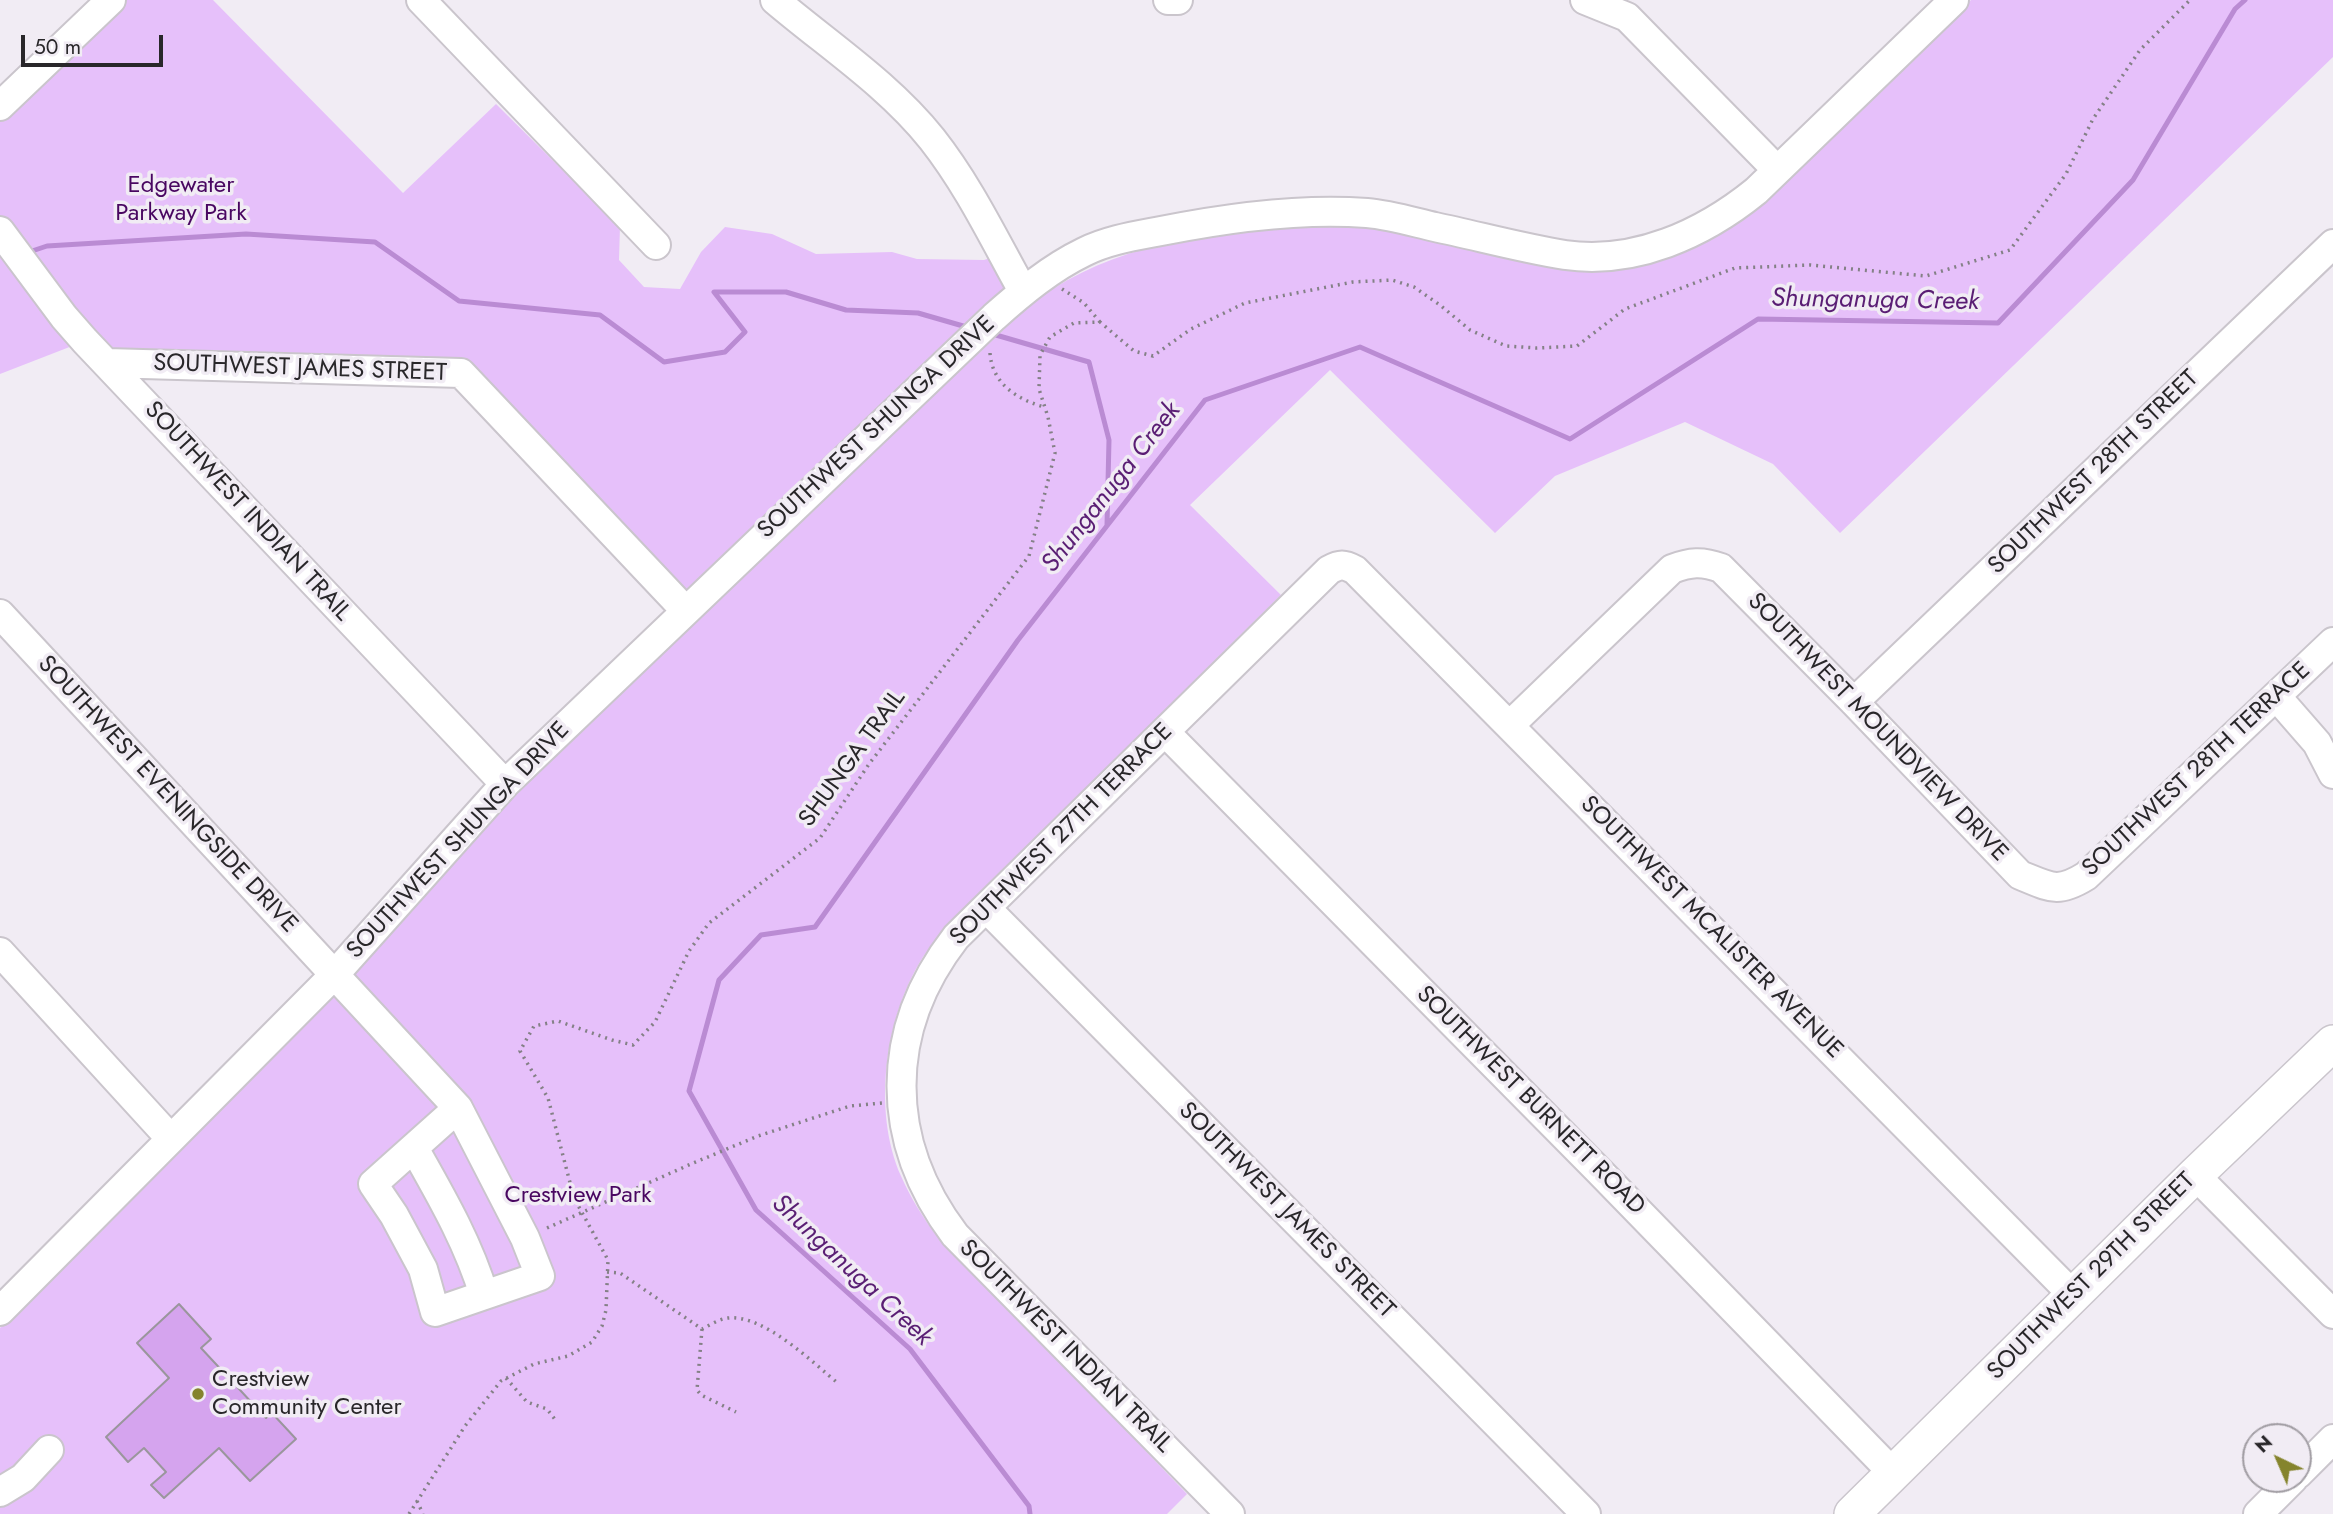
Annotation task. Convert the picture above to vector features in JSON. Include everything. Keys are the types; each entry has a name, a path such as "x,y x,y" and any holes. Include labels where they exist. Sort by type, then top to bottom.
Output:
{"main road":[{"name":"SOUTHWEST 29TH STREET","path":"1852,1514 2195,1175 2333,1043"}],"street":[{"path":"0,106 111,0"},
{"path":"421,0 656,245"},
{"path":"775,0 875,82 931,138 968,191 1023,291"},
{"path":"1168,0 1178,0"},
{"path":"1586,0 1627,17 1777,170"},
{"name":"SOUTHWEST SHUNGA DRIVE","path":"2,1304 334,975 505,784 1023,291 1052,270 1101,244 1194,225 1310,213 1368,213 1566,255 1603,256 1638,251 1671,242 1703,228 1731,211 1954,0"},
{"name":"SOUTHWEST INDIAN TRAIL","path":"0,231 64,317 505,784"},
{"name":"SOUTHWEST 28TH STREET","path":"1854,702 2333,244"},
{"name":"SOUTHWEST JAMES STREET","path":"107,363 461,373 685,610"},
{"name":"SOUTHWEST MOUNDVIEW DRIVE","path":"1510,725 1672,569 1688,563 1704,562 1721,568 2020,875 2055,888"},
{"name":"SOUTHWEST MCALISTER AVENUE","path":"1345,565 1355,570 1510,725 2073,1296"},
{"name":"SOUTHWEST 27TH TERRACE","path":"916,1169 905,1129 902,1102 905,1047 909,1027 923,989 938,962 956,937 1329,570 1345,565"},
{"name":"SOUTHWEST EVENINGSIDE DRIVE","path":"0,614 458,1108 525,1238 540,1276 484,1295"},
{"name":"SOUTHWEST 28TH TERRACE","path":"2055,888 2071,885 2086,876 2333,642"},
{"path":"2276,696 2307,730 2325,756 2333,774"},
{"name":"SOUTHWEST BURNETT ROAD","path":"1165,732 1893,1473"},
{"name":"SOUTHWEST JAMES STREET","path":"986,908 1586,1514"},
{"path":"0,952 171,1139"},
{"path":"414,1148 457,1224 475,1265 484,1295 435,1312 423,1269 394,1215 373,1184 458,1108"},
{"name":"SOUTHWEST INDIAN TRAIL","path":"916,1169 940,1216 956,1235 1230,1514"},
{"path":"2195,1175 2333,1314"},
{"path":"2312,1460 2333,1439"},
{"path":"0,1492 23,1478 49,1450"},
{"path":"2258,1514 2279,1493"}],"path":[{"path":"1061,289 1084,303 1100,322"},
{"name":"SHUNGA TRAIL","path":"409,1514 465,1426 501,1381 534,1364 568,1356 592,1342 602,1326 606,1310 608,1260 574,1198 548,1097 520,1051 534,1026 558,1021 633,1045 655,1022 689,951 709,923 820,838 869,764 1030,556 1055,453 1039,389 1040,355 1050,337"},
{"path":"998,343 989,354 996,378 1023,401 1045,407"},
{"path":"525,1238 758,1136 850,1106 902,1102"},
{"path":"607,1272 620,1273 702,1329"},
{"path":"702,1329 727,1318 744,1319 785,1341 839,1384"},
{"path":"702,1329 697,1390 701,1395 736,1412"},
{"path":"506,1378 527,1402 547,1409 557,1422"},
{"path":"416,1501 423,1514"}],"green space":[{"name":"Edgewater Parkway Park","path":"111,0 213,0 403,193 496,104 620,227 619,260 644,287 680,289 701,252 725,227 772,234 816,254 892,252 917,259 984,260 1002,254 1023,291 685,610 461,373 107,363 85,341 0,374 0,106"},
{"name":"Crestview Park","path":"1971,0 2333,0 2333,57 1840,533 1773,464 1685,422 1555,476 1495,533 1330,370 1190,505 1281,595 957,916 923,957 910,981 899,1007 892,1035 885,1094 892,1150 901,1176 922,1214 942,1242 1187,1494 1167,1514 0,1514 0,1328 235,1093 525,783 1026,308 1053,288 1082,272 1144,249 1208,235 1314,223 1359,226 1571,270 1608,271 1657,261 1703,243 1765,200"}],"building":[{"name":"Crestview Community Center","path":"179,1304 211,1339 201,1348 266,1418 271,1412 296,1439 250,1481 219,1448 164,1498 151,1485 166,1472 144,1448 128,1462 106,1437 169,1378 137,1343"}],"waterway":[{"name":"Shunganuga Creek","path":"1030,1514 1029,1506 910,1349 756,1210 689,1091 719,980 761,935 815,927 1018,640 1205,400 1360,347 1570,439 1758,319 1998,323 2133,180 2235,9 2245,0"},
{"path":"26,253 47,246 246,234 375,242 459,301 600,315 664,362 725,352 745,332 714,292 786,292 846,310 918,313 970,328"},
{"path":"989,333 1089,362 1109,440 1107,525"}],"place":[{"name":"Crestview Community Center","path":"198,1394"}]}
